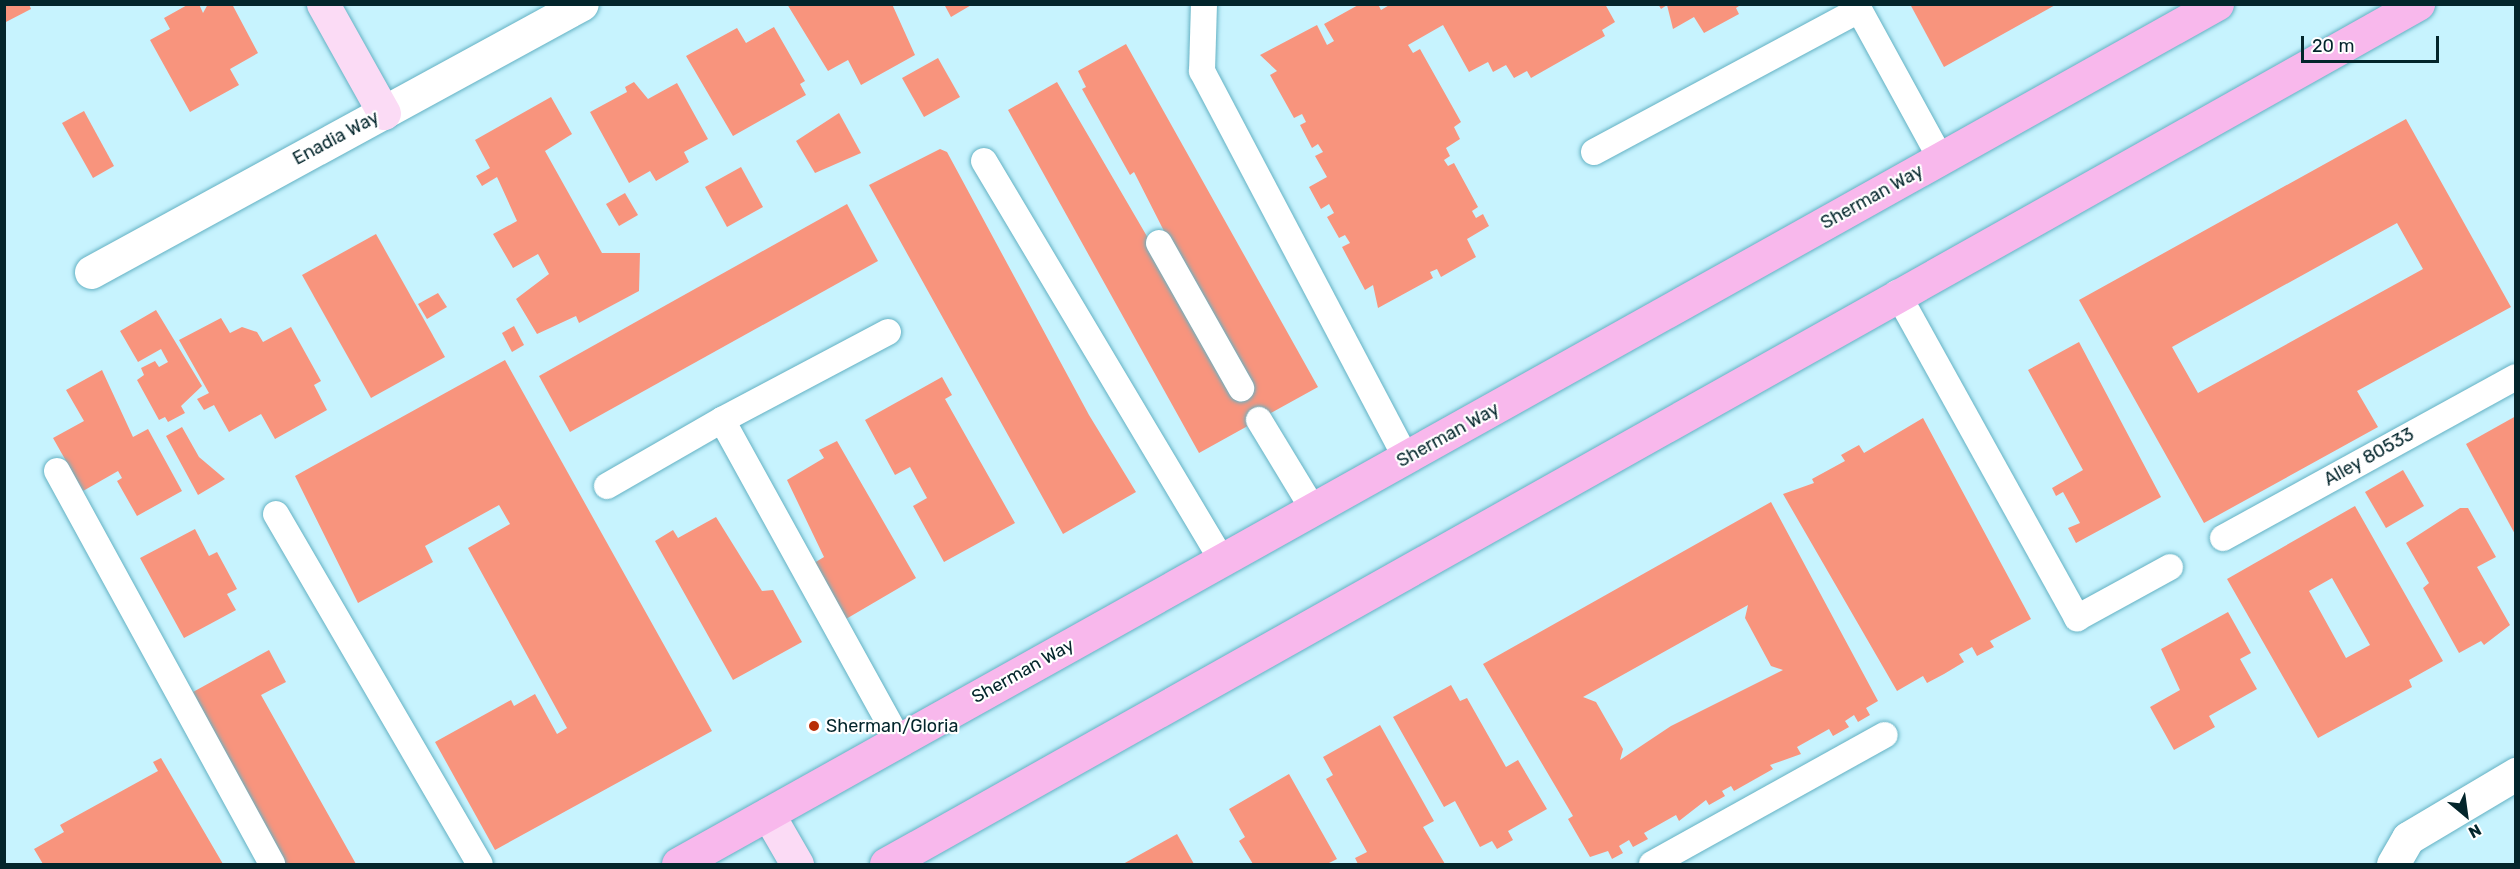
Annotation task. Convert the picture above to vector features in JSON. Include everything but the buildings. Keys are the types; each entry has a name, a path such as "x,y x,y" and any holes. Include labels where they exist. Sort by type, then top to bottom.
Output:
{"main road":[{"name":"Sherman Way","path":"678,864 2217,4"},
{"path":"886,864 1897,293 2418,4"}],"street":[{"path":"323,4 384,112"},
{"name":"Enadia Way","path":"91,272 582,4"},
{"path":"2393,863 2423,827 2516,774"},
{"path":"768,814 797,864"}],"lane":[{"path":"1204,4 1203,71 1406,458"},
{"path":"1594,152 1858,7 1941,159"},
{"path":"984,161 1222,561"},
{"path":"1159,243 1241,388"},
{"path":"1897,293 2077,618 2170,567"},
{"path":"607,486 722,420 888,332"},
{"name":"Alley 80533","path":"2223,538 2516,377"},
{"path":"722,420 899,741"},
{"path":"1259,420 1313,509"},
{"path":"57,471 272,864"},
{"path":"276,514 480,864"},
{"path":"1652,864 1885,735"}],"place":[{"name":"Sherman/Gloria","path":"814,726"}]}
